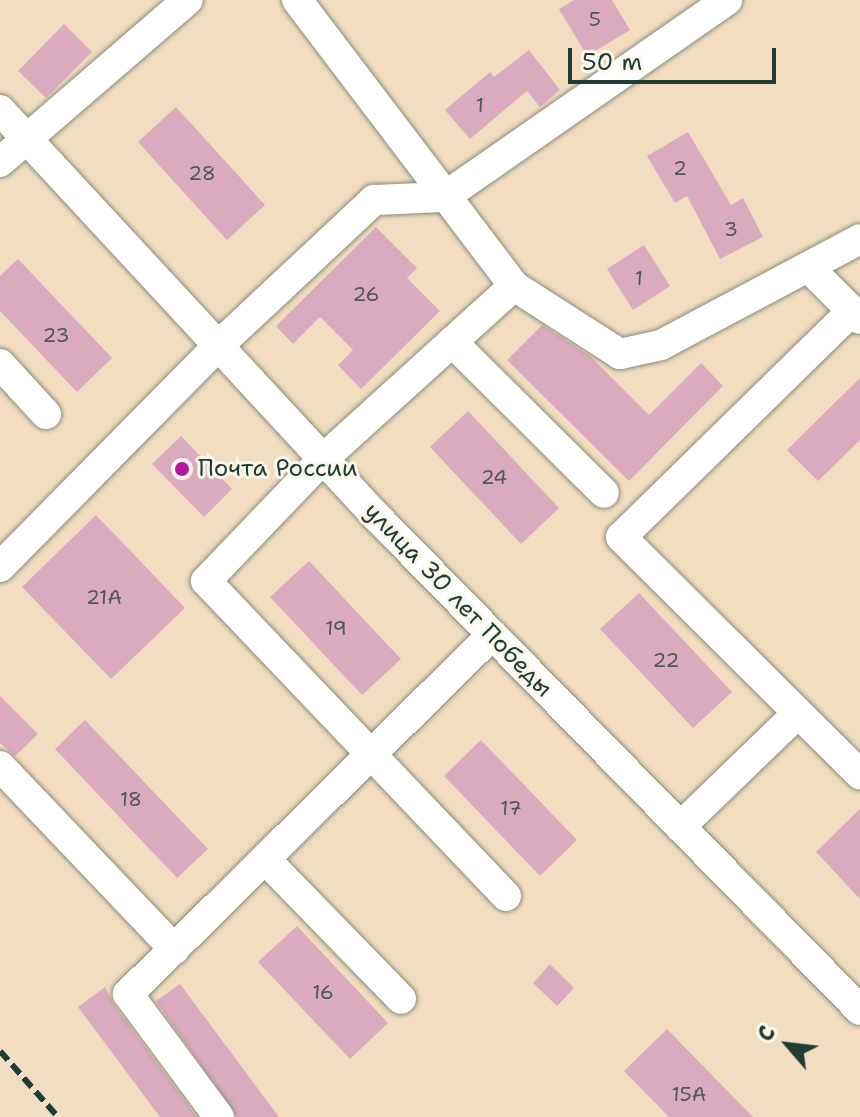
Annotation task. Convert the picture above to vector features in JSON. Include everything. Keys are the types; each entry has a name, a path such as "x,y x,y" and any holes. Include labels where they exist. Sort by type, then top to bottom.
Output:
{"street":[{"path":"0,162 188,0"},
{"path":"297,0 514,286 620,354 661,345 860,239"},
{"path":"0,567 218,346 374,200 444,197 727,0"},
{"name":"улица 30 лет Победы","path":"0,110 323,459 860,1010"},
{"path":"809,268 856,315 621,537 860,774"},
{"path":"506,896 206,581 323,459 514,286"},
{"path":"452,342 604,493"},
{"path":"0,364 46,414"},
{"path":"219,1117 128,994 492,635"},
{"path":"680,827 798,713"},
{"path":"0,766 174,949"},
{"path":"265,859 401,999"}],"building":[{"path":"574,0 612,0 630,30 587,56 559,9"},
{"path":"64,24 92,52 46,98 18,71"},
{"path":"529,50 560,90 540,107 527,91 470,139 445,110 490,72 494,77"},
{"path":"176,107 265,205 227,240 138,142"},
{"path":"688,132 731,205 743,198 763,237 720,259 687,196 675,203 647,156"},
{"path":"376,227 417,268 407,278 440,311 361,389 338,365 353,350 320,317 293,344 276,326"},
{"path":"644,245 670,286 633,310 607,269"},
{"path":"18,259 112,358 77,392 0,311 0,276"},
{"path":"542,325 590,356 649,415 701,363 723,386 629,481 507,360"},
{"path":"860,378 860,440 818,481 787,450"},
{"path":"468,411 559,508 521,544 430,447"},
{"path":"181,436 232,489 204,517 152,464"},
{"path":"96,515 185,608 111,679 22,587"},
{"path":"309,561 401,659 362,695 270,597"},
{"path":"639,593 732,692 693,728 600,629"},
{"path":"0,696 38,734 15,756 0,743"},
{"path":"85,720 208,849 177,878 55,749"},
{"path":"481,740 577,840 540,876 444,776"},
{"path":"860,809 860,899 816,852"},
{"path":"297,926 388,1023 350,1059 258,962"},
{"path":"550,964 574,988 557,1006 533,983"},
{"path":"180,984 279,1117 237,1117 156,1001"},
{"path":"105,987 114,1005 197,1117 160,1117 78,1007"},
{"path":"667,1029 753,1117 669,1117 624,1071"}],"railway":[{"path":"0,1051 58,1117"}],"place":[{"name":"Почта России","path":"182,469"}]}
